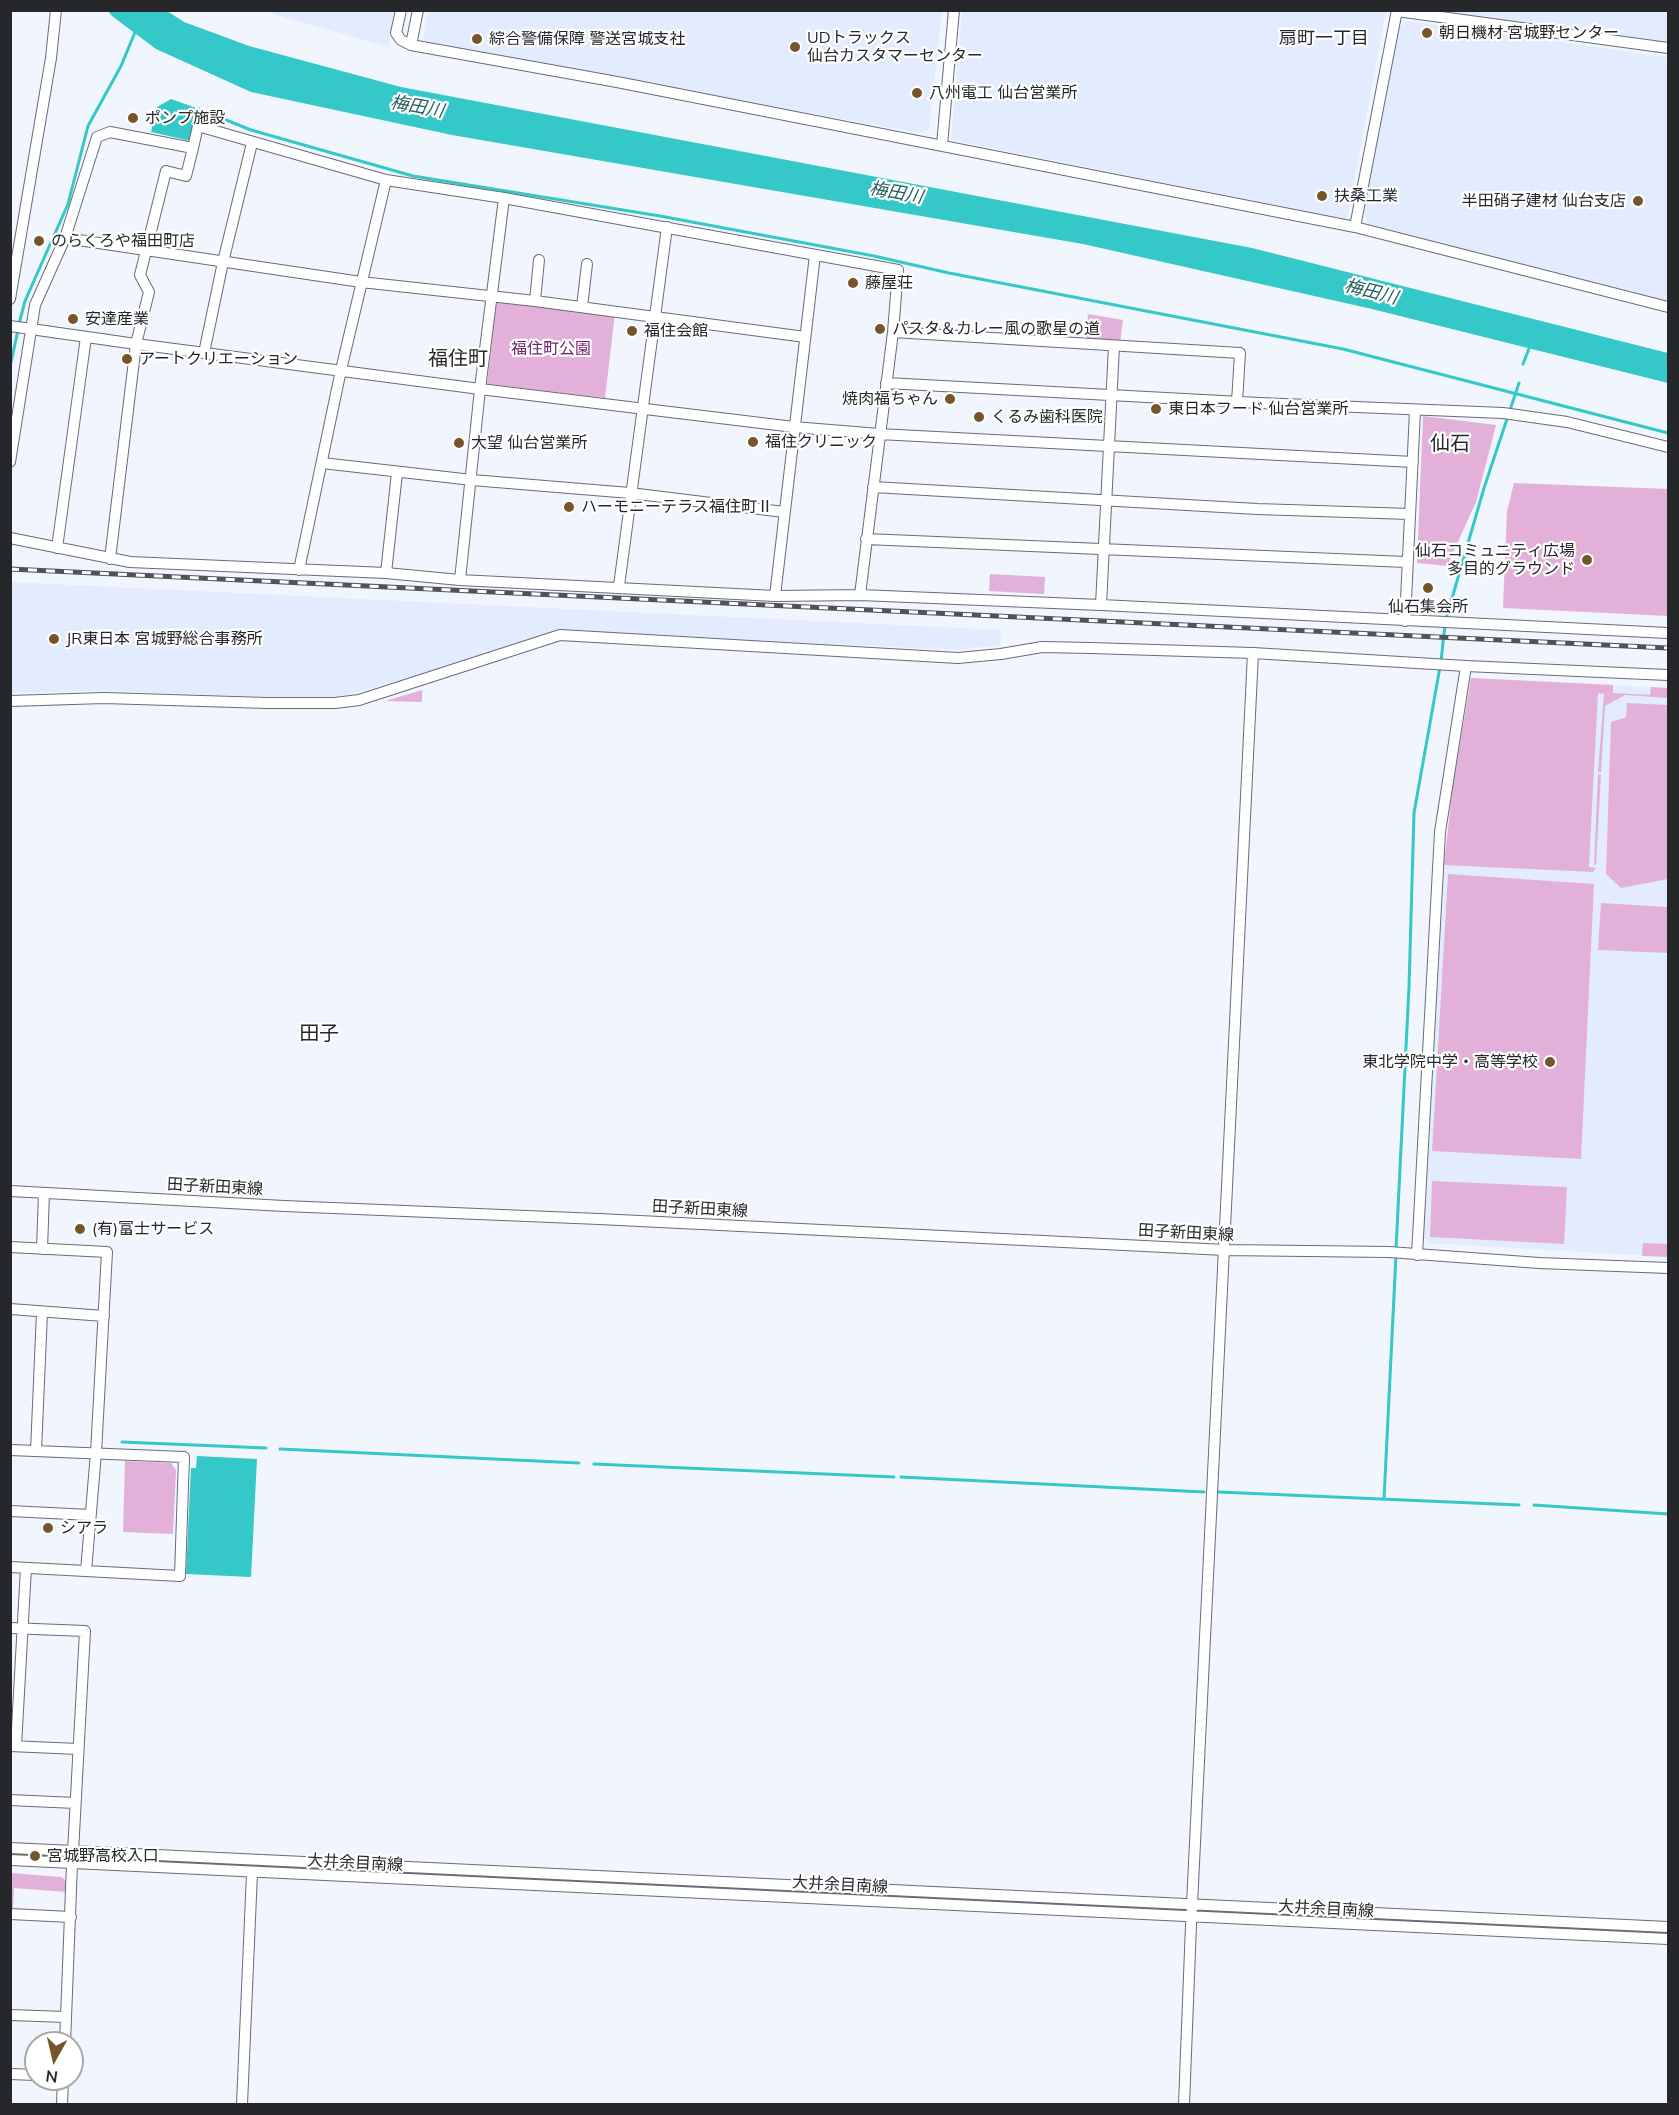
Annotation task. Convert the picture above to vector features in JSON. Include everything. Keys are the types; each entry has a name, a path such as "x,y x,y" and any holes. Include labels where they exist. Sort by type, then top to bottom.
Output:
{"street":[{"path":"10,298 51,58 56,10"},
{"path":"401,10 396,33 401,40 411,45 617,82 1355,227 1668,307"},
{"path":"411,45 418,10"},
{"path":"942,146 954,10"},
{"path":"1355,227 1397,11 1668,48"},
{"path":"110,559 136,344 149,292 140,275 166,171 186,176 198,126 386,180 504,198 898,270 893,332 860,595"},
{"path":"10,462 28,329 34,305 65,238 97,137 110,132 193,148"},
{"path":"204,353 252,143"},
{"path":"298,570 341,370 386,180"},
{"path":"460,580 480,389 504,198"},
{"path":"619,586 667,227"},
{"path":"65,238 361,282 535,301 805,337"},
{"path":"775,596 815,255"},
{"path":"535,301 539,260"},
{"path":"582,307 587,264"},
{"path":"11,326 480,389 794,427 1108,447 1413,462"},
{"path":"893,332 1240,353 1237,402"},
{"path":"57,548 86,337"},
{"path":"1101,605 1114,346"},
{"path":"886,382 1415,411 1519,414 1614,432 1668,447"},
{"path":"1405,621 1406,562 1415,411"},
{"path":"321,463 784,512"},
{"path":"386,573 397,472"},
{"path":"873,487 1106,501 1410,514"},
{"path":"10,538 129,562 386,573 460,580 619,586 775,596 860,595 1668,633"},
{"path":"866,539 1406,562"},
{"path":"10,701 104,698 335,703 359,700 560,635 958,657 1000,654 1042,647 1253,653 1668,675"},
{"path":"1184,2104 1253,653"},
{"path":"1466,666 1440,832 1417,1254 1668,1269"},
{"name":"田子新田東線","path":"10,1191 1225,1250 1417,1254"},
{"path":"42,1249 44,1193"},
{"path":"10,1247 107,1252 96,1453 86,1571"},
{"path":"10,1309 104,1316"},
{"path":"36,1451 42,1312"},
{"path":"10,1450 184,1457 180,1576 10,1567"},
{"path":"10,1511 90,1515"},
{"path":"26,1568 13,1746 78,1749"},
{"path":"10,1628 85,1631 73,1852"},
{"path":"10,1800 75,1803"},
{"path":"10,1848 1192,1910 1668,1927"},
{"name":"大井余目南線","path":"10,1860 252,1873 1192,1910 1357,1926 1668,1939"},
{"path":"65,2031 72,1864"},
{"path":"242,2104 252,1873"},
{"path":"10,1914 71,1917"},
{"path":"10,2015 66,2017"}],"shaded area":[{"path":"263,11 394,11 388,47"},
{"path":"428,11 942,11 929,130 920,133 427,44 423,37"},
{"path":"962,11 1386,11 1346,219 951,140"},
{"path":"1430,11 1668,11 1668,44"},
{"path":"1407,21 1668,57 1668,302 1368,224 1363,211 1397,29"},
{"path":"11,582 1001,630 1000,645 957,650 557,631 435,670 332,699 102,691 11,693"},
{"name":"東北学院中学・高等学校","path":"1471,678 1668,688 1668,1257 1427,1243 1427,1239 1422,1239 1442,885 1452,792"}],"green space":[{"name":"福住町公園","path":"497,299 615,313 605,398 487,384"},
{"path":"1088,314 1123,320 1120,343 1086,340"},
{"path":"1423,416 1496,425 1476,502 1447,566 1417,563"},
{"name":"仙石コミュニティ広場 多目的グラウンド","path":"1514,483 1668,489 1668,616 1503,608 1507,511"},
{"path":"990,574 1045,577 1044,594 989,591"},
{"path":"1471,678 1613,685 1613,693 1650,695 1651,687 1668,688 1668,698 1625,695 1605,706 1601,772 1598,772 1604,694 1598,693 1589,865 1589,867 1596,868 1593,872 1444,865 1452,792"},
{"path":"422,690 422,702 385,701"},
{"path":"1627,703 1668,705 1668,879 1621,888 1606,874 1611,722 1626,717"},
{"path":"1598,774 1601,775 1596,865 1594,865"},
{"path":"1448,874 1594,884 1581,1159 1432,1151"},
{"path":"1601,903 1668,907 1668,953 1598,950"},
{"path":"1432,1181 1567,1187 1564,1244 1430,1237"},
{"path":"1643,1243 1668,1244 1668,1257 1642,1256"},
{"path":"125,1461 171,1463 176,1470 173,1534 123,1532"},
{"path":"10,1873 61,1877 67,1881 67,1892 14,1888 13,1909 11,1909"}],"water":[{"name":"梅田川","path":"108,11 167,11 184,22 249,46 401,87 1252,248 1668,353 1668,383 1372,309 1083,244 452,135 251,92 156,49"},
{"path":"171,99 199,109 191,141 151,132 157,107"},
{"path":"197,1456 257,1459 251,1577 186,1574 191,1468 196,1468"}],"waterway":[{"path":"19,324 25,301 68,204 88,126 121,66 136,30"},
{"path":"199,109 251,130 413,176 660,216 1343,349 1668,433"},
{"path":"10,367 18,330"},
{"path":"1523,364 1530,346"},
{"path":"1446,619 1484,488 1519,383"},
{"path":"1441,661 1445,625"},
{"path":"1396,1249 1409,987 1414,813 1440,667"},
{"path":"1384,1499 1396,1255"},
{"path":"122,1442 266,1448"},
{"path":"280,1449 579,1463"},
{"path":"594,1464 894,1477"},
{"path":"901,1477 1204,1492"},
{"path":"1219,1492 1519,1505"},
{"path":"1534,1505 1668,1514"}],"railway":[{"path":"10,569 1668,648"}],"place":[{"name":"朝日機材 宮城野センター","path":"1427,33"},
{"name":"綜合警備保障 警送宮城支社","path":"477,39"},
{"name":"UDトラックス 仙台カスタマーセンター","path":"795,47"},
{"name":"八州電工 仙台営業所","path":"917,93"},
{"name":"ポンプ施設","path":"133,118"},
{"name":"扶桑工業","path":"1322,196"},
{"name":"半田硝子建材 仙台支店","path":"1638,201"},
{"name":"のらくろや福田町店","path":"39,241"},
{"name":"藤屋荘","path":"853,283"},
{"name":"安達産業","path":"73,319"},
{"name":"パスタ＆カレー風の歌星の道","path":"880,329"},
{"name":"福住会館","path":"632,331"},
{"name":"アートクリエーション","path":"127,359"},
{"name":"焼肉福ちゃん","path":"950,399"},
{"name":"東日本フード 仙台営業所","path":"1156,409"},
{"name":"くるみ歯科医院","path":"979,417"},
{"name":"福住クリニック","path":"753,442"},
{"name":"大望 仙台営業所","path":"459,443"},
{"name":"ハーモニーテラス福住町Ⅱ","path":"569,507"},
{"name":"仙石コミュニティ広場 多目的グラウンド","path":"1587,560"},
{"name":"仙石集会所","path":"1428,588"},
{"name":"JR東日本 宮城野総合事務所","path":"54,639"},
{"name":"東北学院中学・高等学校","path":"1550,1062"},
{"name":"(有)富士サービス","path":"80,1229"},
{"name":"シアラ","path":"48,1528"},
{"name":"宮城野高校入口","path":"35,1856"}],"district":[{"name":"扇町一丁目","path":"1324,39"},
{"name":"福住町","path":"458,359"},
{"name":"仙石","path":"1450,444"},
{"name":"田子","path":"319,1034"}]}
